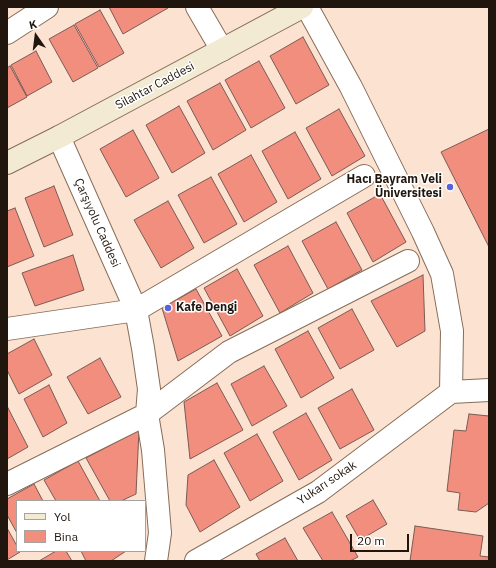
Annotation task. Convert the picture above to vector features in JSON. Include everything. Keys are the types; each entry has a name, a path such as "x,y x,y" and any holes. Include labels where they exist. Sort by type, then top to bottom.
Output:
{"main road":[{"name":"Silahtar Caddesi","path":"7,163 59,137 302,7"}],"street":[{"path":"7,32 48,7"},
{"path":"197,7 222,50"},
{"path":"307,7 351,87 423,232 442,274 452,331 451,392 489,390"},
{"name":"Çarşıyolu Caddesi","path":"59,137 136,310 149,389 147,414 154,450 160,533 156,561"},
{"path":"7,329 136,310 364,176"},
{"path":"7,484 147,414 229,352 408,261"},
{"name":"Yukarı sokak","path":"196,561 318,492 451,392"}],"building":[{"path":"109,7 168,7 168,8 123,34"},
{"path":"100,10 124,53 99,67 75,24"},
{"path":"74,25 98,68 73,82 49,39"},
{"path":"303,37 329,85 296,104 270,56"},
{"path":"36,51 52,82 27,96 11,65"},
{"path":"259,61 285,108 251,128 225,80"},
{"path":"10,66 27,97 7,108 7,68"},
{"path":"220,83 246,130 213,150 187,101"},
{"path":"179,106 205,153 172,173 146,125"},
{"path":"339,109 365,156 332,176 306,128"},
{"path":"489,129 489,247 441,152"},
{"path":"133,130 159,178 126,197 100,149"},
{"path":"295,132 321,179 288,199 262,151"},
{"path":"251,155 277,202 244,222 218,174"},
{"path":"211,177 237,224 204,243 178,195"},
{"path":"54,186 73,235 44,247 25,198"},
{"path":"380,194 406,242 373,262 347,213"},
{"path":"168,201 194,248 161,268 134,220"},
{"path":"15,208 34,256 7,267 7,211"},
{"path":"336,222 362,270 328,289 302,241"},
{"path":"288,246 313,293 280,313 254,265"},
{"path":"73,255 84,290 35,306 22,273"},
{"path":"237,269 263,316 230,336 204,288"},
{"path":"423,275 425,331 397,347 371,301"},
{"path":"196,289 222,336 178,361 162,308"},
{"path":"352,309 374,350 340,369 318,328"},
{"path":"308,331 334,378 301,398 275,349"},
{"path":"34,339 52,375 19,394 7,370 7,354"},
{"path":"100,358 121,397 88,414 67,377"},
{"path":"264,366 287,406 252,426 231,384"},
{"path":"217,383 243,430 190,459 184,402"},
{"path":"49,385 67,423 43,437 24,399"},
{"path":"352,389 374,430 340,449 318,408"},
{"path":"7,406 28,447 7,459"},
{"path":"306,413 332,460 299,480 273,432"},
{"path":"469,414 489,416 489,503 476,512 458,510 460,493 447,491 454,430 466,431"},
{"path":"139,430 136,494 123,500 109,500 86,458"},
{"path":"257,434 283,481 250,501 224,453"},
{"path":"214,460 240,507 200,532 186,505 188,475"},
{"path":"78,461 99,500 55,500 44,480"},
{"path":"34,484 42,500 16,500 16,531 7,515 7,499"},
{"path":"373,500 387,524 360,540 346,516"},
{"path":"332,512 358,557 350,561 323,561 303,528"},
{"path":"415,526 483,536 480,556 489,557 489,561 410,561"},
{"path":"7,528 16,544 16,552 20,552 7,560"},
{"path":"285,538 298,561 260,561 256,554"},
{"path":"54,552 67,552 72,561 39,561"},
{"path":"82,552 124,552 111,561 86,561"}],"place":[{"name":"Hacı Bayram Veli Üniversitesi","path":"450,187"},
{"name":"Kafe Dengi","path":"168,308"}]}
